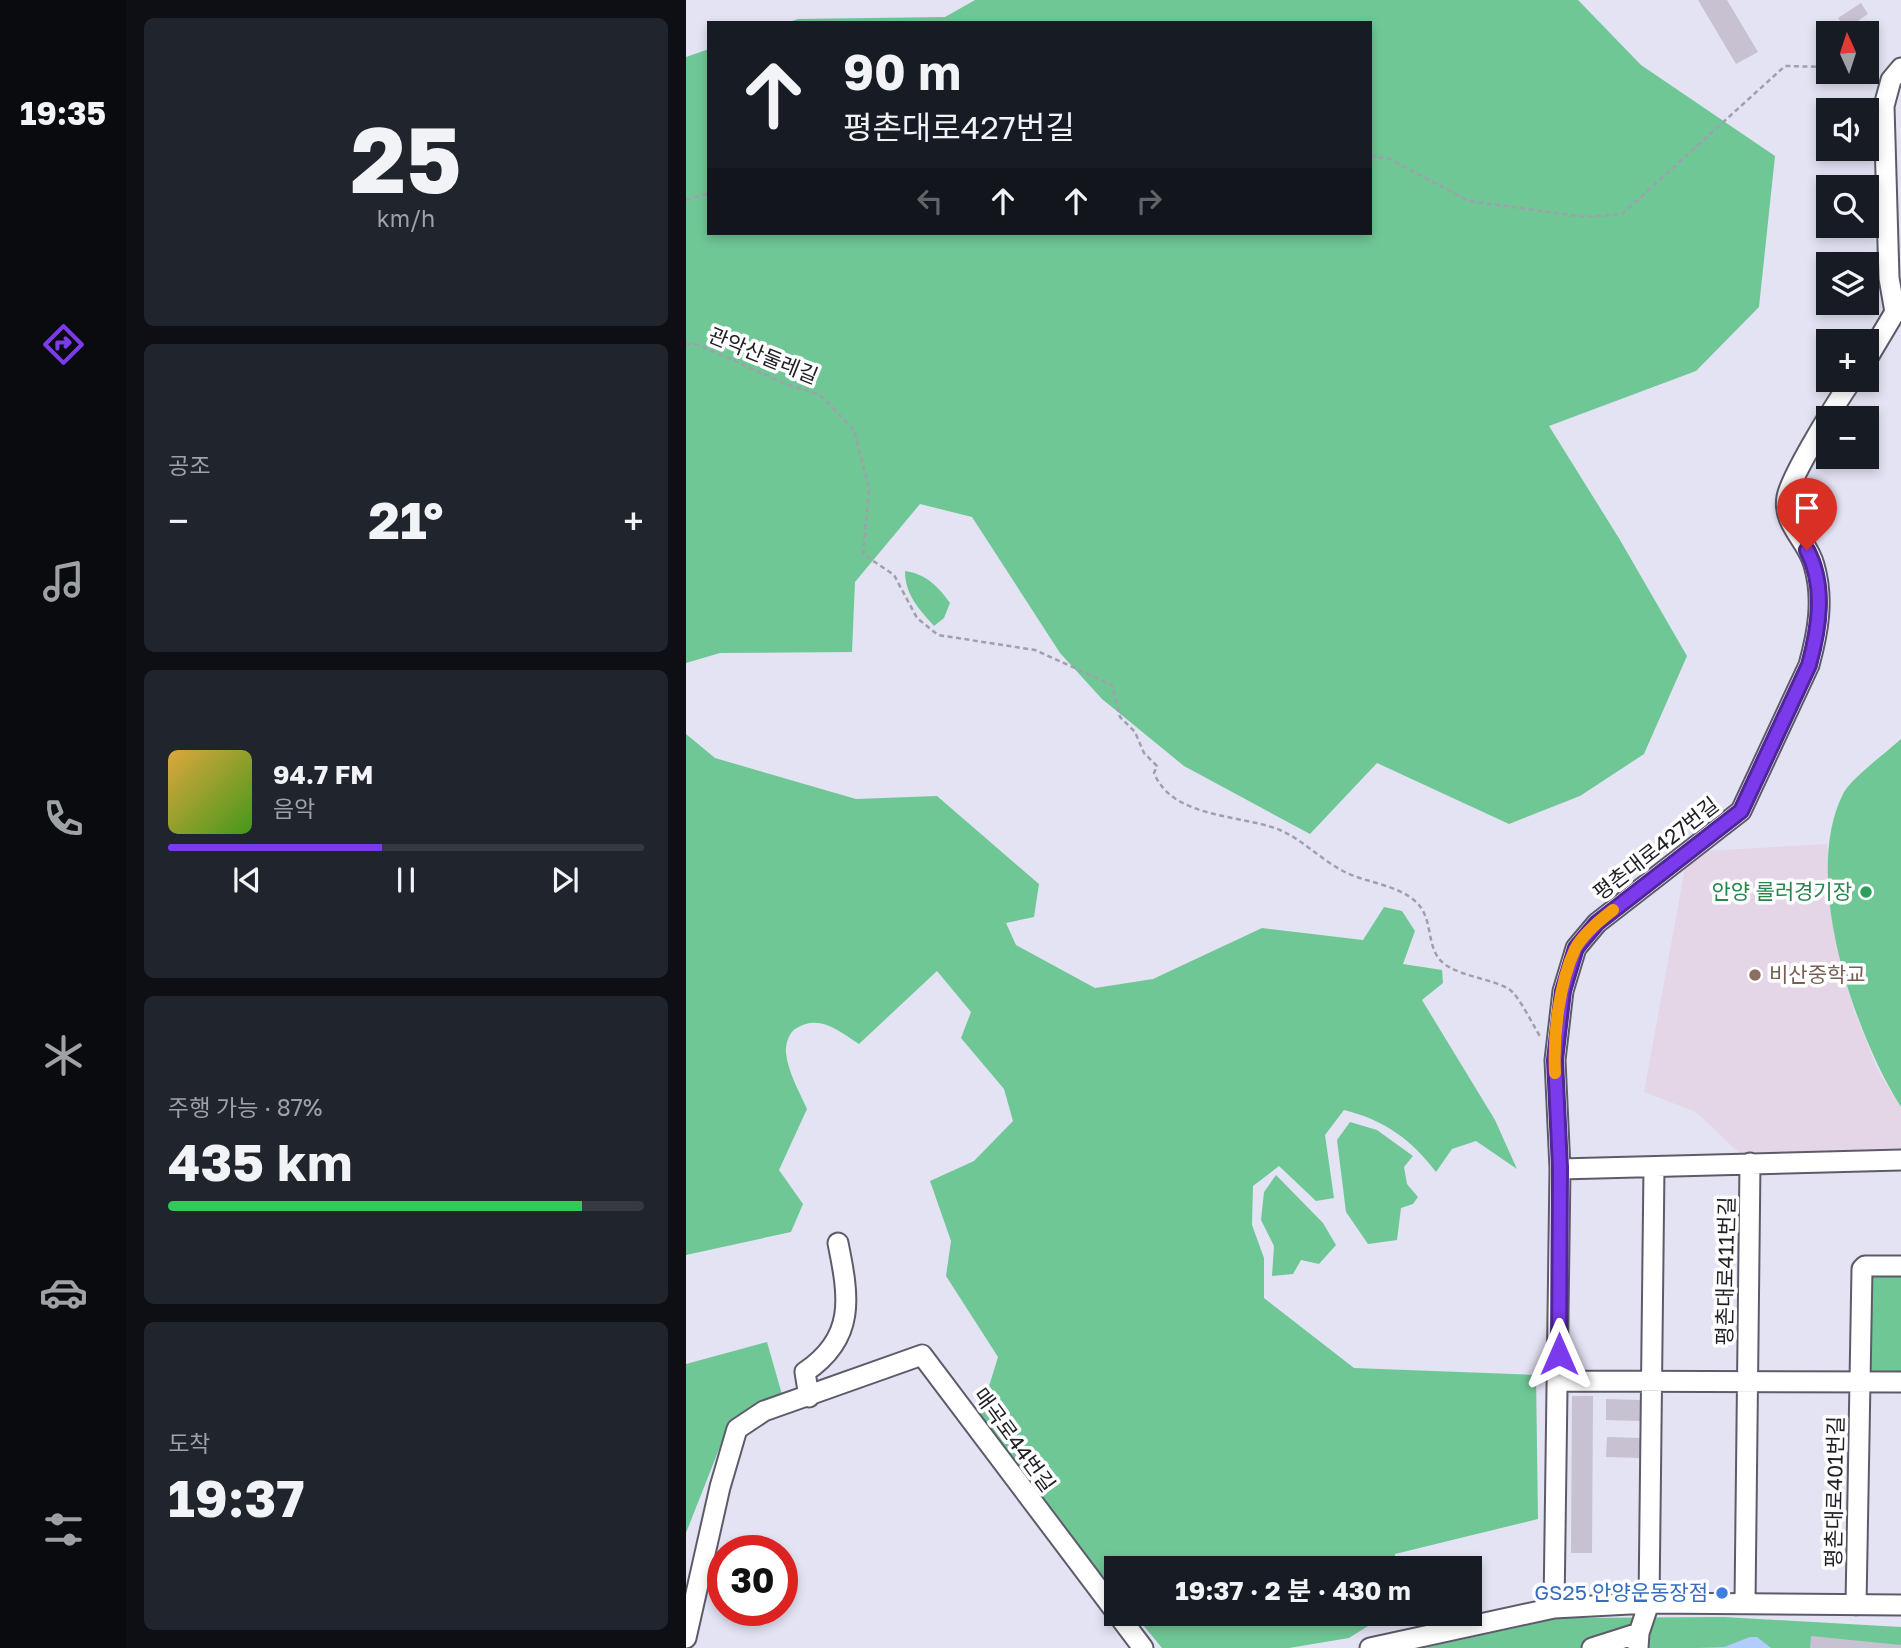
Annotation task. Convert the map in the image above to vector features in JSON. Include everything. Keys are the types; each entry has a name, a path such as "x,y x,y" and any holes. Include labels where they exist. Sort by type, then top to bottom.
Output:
{"street":[{"path":"1879,339 1895,312 1889,278 1884,106 1896,74"},
{"name":"평촌대로427번길","path":"1560,1168 1555,1060 1563,991 1576,948 1597,923 1741,811 1809,665 1820,603 1814,563 1788,519 1787,496 1845,392"},
{"path":"1554,1608 1560,1168 1901,1160"},
{"name":"평촌대로411번길","path":"1748,1380 1750,1163"},
{"path":"1592,1648 1638,1641 1649,1603 1654,1167"},
{"path":"809,1397 805,1372 835,1345 844,1325 848,1288 838,1243"},
{"path":"1860,1381 1863,1269 1865,1266 1901,1266"},
{"name":"매곡로44번길","path":"686,1638 720,1486 737,1429 764,1411 922,1355 1143,1648"},
{"path":"1745,1603 1748,1380"},
{"path":"1558,1381 1901,1382"},
{"name":"평촌대로401번길","path":"1856,1605 1860,1381"},
{"path":"1370,1648 1554,1608 1649,1603 1901,1605"}],"path":[{"path":"1372,156 1390,159 1469,201 1584,217 1622,214 1785,66 1816,67"},
{"path":"686,200 707,194"},
{"name":"관악산둘레길","path":"686,344 699,345 786,384 820,395 854,430 866,466 869,511 863,554 894,575 917,618 939,635 1035,650 1112,685 1119,717 1135,732 1144,753 1157,766 1154,773 1161,789 1199,810 1261,823 1292,836 1344,872 1371,880 1417,902 1428,922 1433,953 1449,967 1511,989 1555,1060"}],"shaded area":[{"name":"비산중학교","path":"1827,844 1835,939 1854,1010 1878,1071 1901,1107 1901,1159 1750,1163 1696,1112 1644,1092 1688,852"}],"green space":[{"path":"975,0 1578,0 1641,65 1775,156 1759,307 1696,371 1549,426 1620,540 1687,656 1644,754 1580,796 1509,824 1377,763 1310,834 1184,766 1102,699 1060,653 972,517 920,504 855,582 852,652 720,653 686,663 686,57 707,50 707,235 1372,235 1372,21 792,21 945,17"},
{"path":"905,571 931,582 950,603 944,618 934,626 910,594"},
{"path":"686,734 715,758 856,799 937,796 1039,884 1034,917 1006,923 1016,945 1095,988 1153,979 1262,928 1363,940 1384,907 1402,911 1415,931 1403,964 1442,970 1443,983 1422,1000 1495,1120 1517,1169 1476,1141 1452,1149 1436,1172 1417,1150 1396,1132 1372,1119 1344,1110 1325,1135 1334,1198 1316,1201 1279,1166 1253,1186 1252,1225 1264,1258 1264,1298 1354,1368 1536,1375 1538,1519 1395,1556 1104,1556 1104,1577 978,1422 998,1357 946,1276 951,1241 930,1181 974,1161 1013,1121 1004,1089 961,1038 971,1012 937,971 859,1044 821,1023 804,1025 793,1031 786,1046 787,1060 807,1109 779,1170 803,1204 791,1232 686,1255"},
{"name":"안양 롤러경기장","path":"1901,739 1901,1107 1866,1039 1851,997 1831,910 1828,868 1832,828 1843,794 1861,773"},
{"path":"1350,1122 1377,1130 1413,1156 1404,1167 1407,1184 1418,1197 1413,1204 1401,1208 1397,1240 1368,1244 1346,1212 1337,1140"},
{"path":"1276,1175 1323,1223 1336,1245 1319,1264 1301,1260 1293,1274 1272,1276 1274,1246 1261,1220 1264,1192"},
{"path":"1867,1271 1901,1271 1901,1378 1863,1377"},
{"path":"767,1342 783,1398 723,1439 686,1533 686,1364"},
{"path":"1724,1617 1901,1627 1901,1648 1424,1648 1559,1618"},
{"path":"1144,1626 1368,1626 1349,1638 1289,1648 1162,1648"}],"water":[{"path":"1757,1637 1771,1648 1697,1648 1724,1647"}],"building":[{"path":"1698,0 1727,0 1758,52 1736,64"},
{"path":"1861,3 1868,14 1858,21 1840,21 1838,18"},
{"path":"1572,1396 1593,1396 1592,1553 1571,1553"},
{"path":"1606,1399 1641,1400 1641,1421 1606,1420"},
{"path":"1607,1437 1641,1438 1641,1458 1606,1457"},
{"path":"1811,1636 1901,1645 1901,1648 1810,1648"}],"slow traffic":[{"path":"1555,1073 1563,991 1576,948 1597,923 1613,910"}],"place":[{"name":"안양 롤러경기장","path":"1866,892"},
{"name":"비산중학교","path":"1755,975"},
{"name":"GS25 안양운동장점","path":"1722,1593"}],"route":[{"path":"1559,1354 1560,1168 1555,1060 1563,991 1576,948 1597,923 1741,811 1809,665 1815,642 1820,603 1814,563 1807,550"}]}
